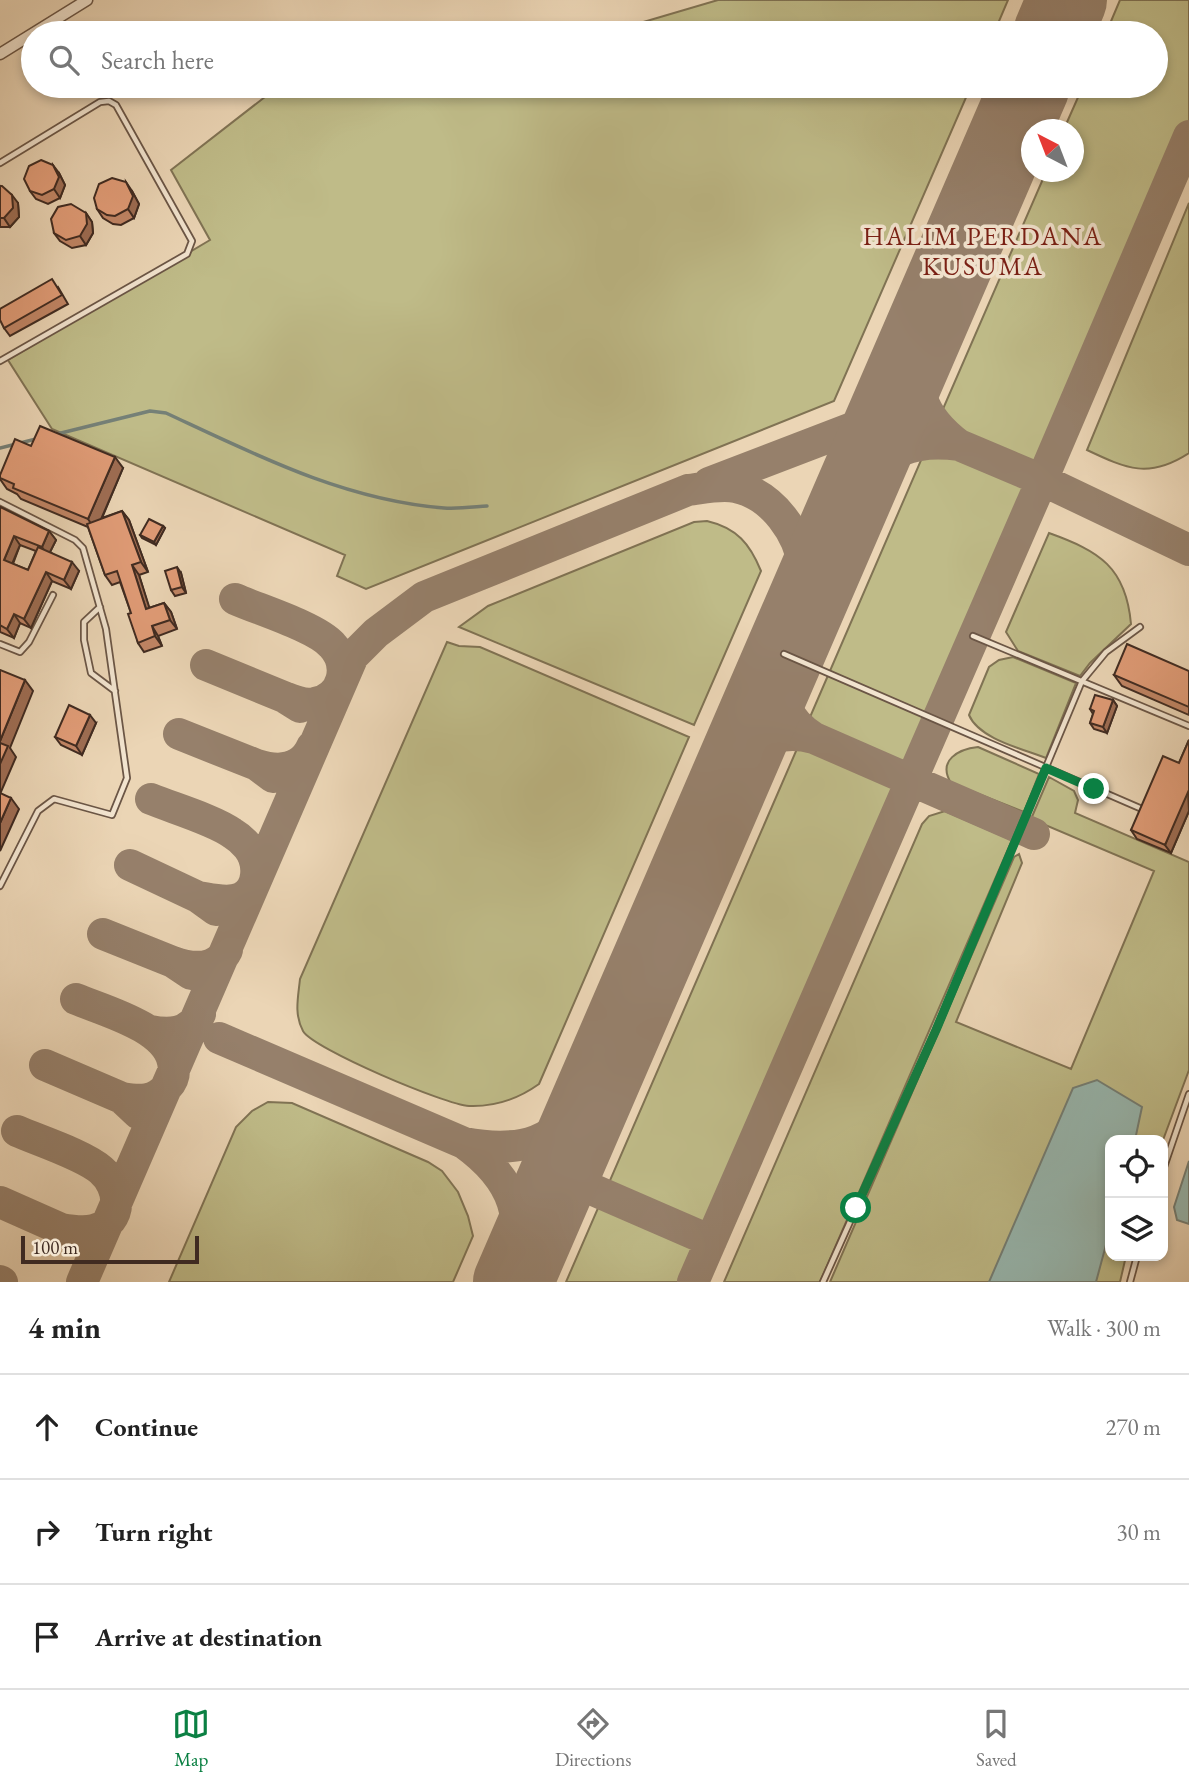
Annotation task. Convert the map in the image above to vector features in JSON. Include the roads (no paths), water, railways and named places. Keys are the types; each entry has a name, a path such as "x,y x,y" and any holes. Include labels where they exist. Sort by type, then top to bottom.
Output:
{"street":[{"path":"53,21 87,0"},
{"path":"0,54 21,41"}],"lane":[{"path":"0,163 100,102 110,101 116,105 192,241 187,254 0,361"},
{"path":"0,502 75,540 83,548 107,629 127,778 112,815 54,799 46,803 38,811 0,886"},
{"path":"0,644 20,652 29,642 53,595"},
{"path":"100,607 84,622 84,640 91,673 115,691"},
{"path":"823,1282 936,1030 1082,681 1106,652 1140,627"},
{"path":"974,636 1189,726"},
{"path":"784,654 1142,810"},
{"path":"1168,1155 1189,1094"},
{"path":"1130,1282 1136,1261"}],"water":[{"path":"1097,1080 1142,1107 1136,1135 1105,1135 1105,1249 1096,1282 989,1282 1073,1088"},
{"path":"1189,1161 1189,1224 1177,1220 1174,1207"}],"waterway":[{"path":"57,434 150,411 166,413 267,459 336,486 407,503 449,508 487,506"},
{"path":"0,448 36,439"}],"district":[{"name":"HALIM PERDANA KUSUMA","path":"983,251"}]}
